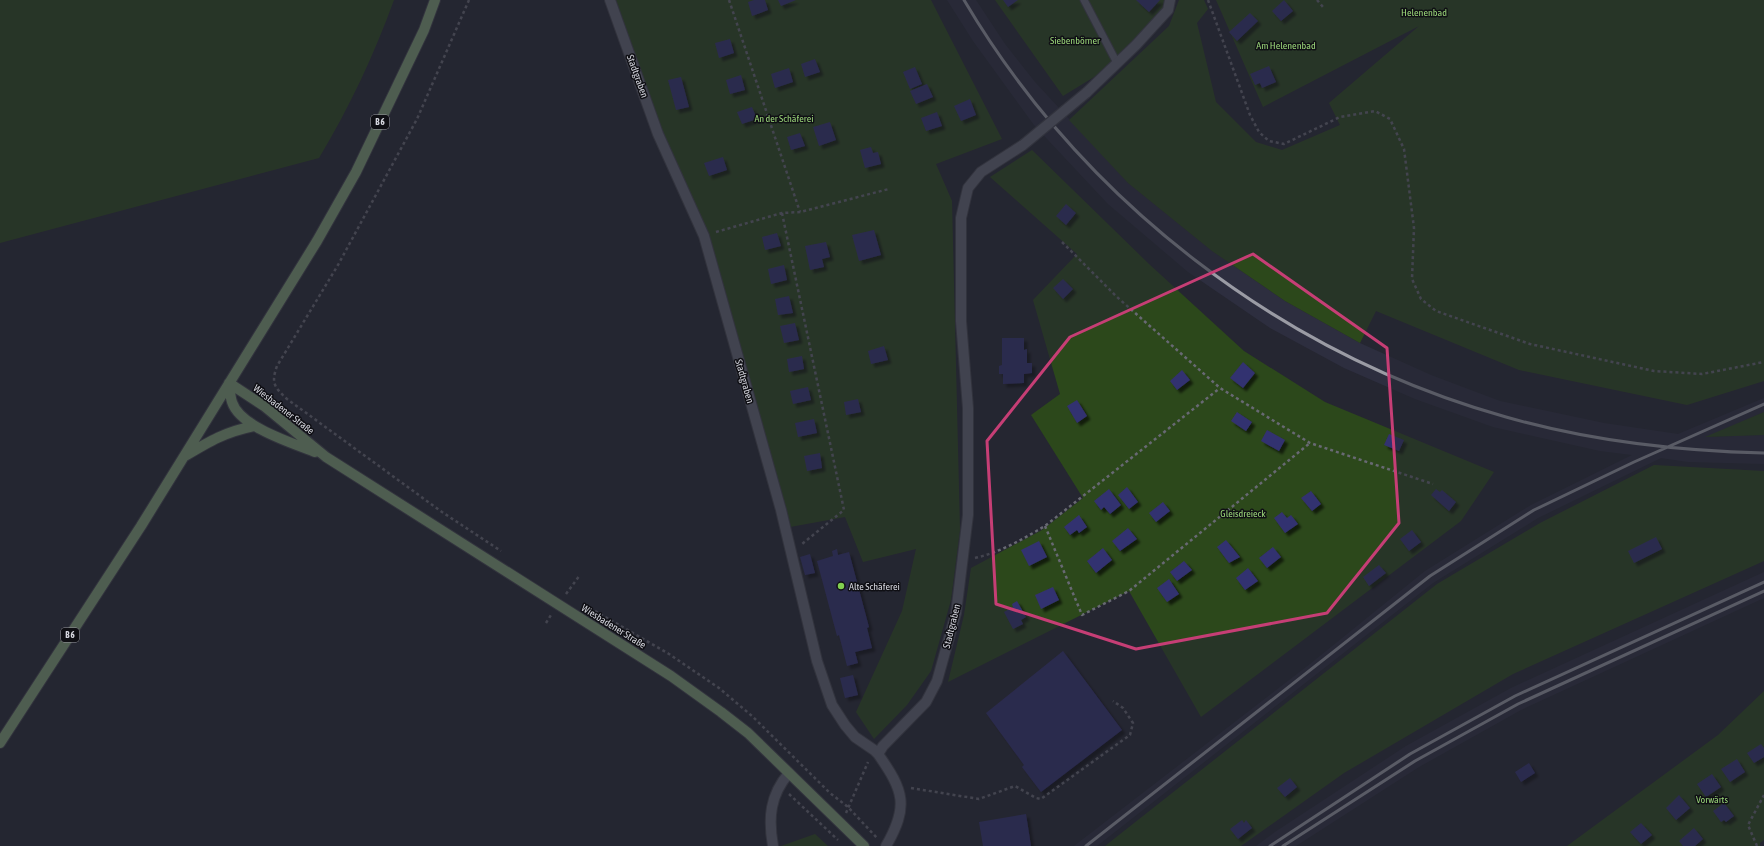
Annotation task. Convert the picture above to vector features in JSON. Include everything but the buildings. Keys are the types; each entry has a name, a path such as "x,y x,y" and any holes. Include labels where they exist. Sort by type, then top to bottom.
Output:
{"main road":[{"name":"B 6","path":"0,743 141,526 317,241 356,172 424,30 435,0"},
{"name":"Wiesbadener Straße","path":"229,384 232,403 242,416 254,426 326,457"},
{"name":"Wiesbadener Straße","path":"229,384 264,406 326,457 671,676 721,712 748,733 864,846"},
{"path":"184,457 221,435 254,426"}],"street":[{"name":"Stadtgraben","path":"610,0 658,134 704,236 781,510 817,661 832,705 855,737 876,752 893,776 899,790 902,806 900,816 883,844"},
{"path":"1117,63 1136,45 1168,10 1170,0"},
{"name":"Stadtgraben","path":"876,752 926,702 937,681 956,613 968,515 968,416 961,321 960,218 968,188 981,172 1023,146 1086,93 1117,63"},
{"path":"773,846 770,830 770,815 780,786 789,773"}],"lane":[{"path":"1084,0 1117,63"}],"path":[{"path":"469,0 417,119 338,265 277,366 274,375 274,383 278,391 293,403 442,512 507,555"},
{"path":"729,0 800,212"},
{"path":"1208,0 1250,115 1259,132 1269,141 1284,144 1340,117 1375,111 1390,119 1404,149 1414,228 1412,279 1421,299 1436,311 1530,344 1654,371 1702,374 1764,362"},
{"path":"1317,0 1323,7"},
{"path":"704,236 782,213 800,212 889,189"},
{"path":"782,213 844,510 791,553"},
{"path":"1062,242 1117,297 1220,388 1310,443 1433,484"},
{"path":"963,562 997,551 1017,542 1045,526 1220,388"},
{"path":"1045,526 1082,615 1129,591 1310,443"},
{"path":"560,590 573,598"},
{"path":"594,610 669,654 719,688 752,716 830,793 848,807 883,844"},
{"path":"899,790 908,787 979,799 1015,786 1036,798 1041,799 1130,735 1133,723 1123,708 1113,701"},
{"path":"830,834 841,823 876,752"},
{"path":"780,786 839,842"},
{"path":"1757,846 1748,825 1764,795"}],"highlighted area":[{"path":"1253,254 1387,348 1399,523 1327,613 1136,649 996,604 987,441 1070,337"}],"shaded area":[{"path":"947,0 976,0 1005,44 1035,82 1128,183 1212,251 1285,301 1360,343 1431,375 1500,401 1604,423 1678,434 1764,398 1764,412 1706,437 1764,435 1764,464 1688,462 1661,458 1538,518 1433,583 1097,846 1074,846 1310,664 1425,571 1531,505 1632,455 1600,451 1493,427 1415,399 1344,368 1270,328 1188,272 1108,204 1034,125 973,41"},
{"path":"1764,572 1764,598 1521,710 1419,767 1296,846 1256,846 1406,746 1511,688"}],"green space":[{"path":"0,0 394,0 360,81 341,120 319,158 0,243"},
{"name":"An der Schäferei","path":"616,0 931,0 1002,139 936,164 952,201 960,530 951,600 931,671 907,705 874,739 856,712 902,611 916,549 863,562 845,517 790,527 709,238 661,131"},
{"name":"Siebenbörner","path":"995,0 1170,0 1168,9 1117,63 1063,96"},
{"path":"1179,0 1204,0 1208,9 1197,23 1216,102 1256,142 1282,150 1340,125 1329,103 1419,26 1263,107 1216,0 1764,0 1764,381 1687,405 1519,370 1376,311 1360,343 1285,301 1212,251 1128,183 1069,120 1169,26"},
{"name":"Gleisdreieck","path":"1032,150 1149,264 1244,351 1325,402 1494,472 1461,521 1201,717 1129,591 948,682 964,615 971,568 1042,530 1083,498 1031,415 1060,394 1033,300 1077,254 990,177"},
{"path":"1764,412 1764,435 1705,437"},
{"path":"1654,465 1764,471 1764,561 1513,674 1344,773 1241,846 1105,846 1437,584 1540,523"},
{"name":"Vorwärts","path":"1764,691 1764,840 1760,843 1760,846 1567,846 1718,735"},
{"path":"815,834 828,846 781,846"}],"railway":[{"path":"964,0 1012,73 1067,141 1128,204 1195,260 1267,310 1343,354 1423,389 1506,417 1538,425 1602,438 1666,447 1764,453"},
{"path":"1086,846 1430,576 1534,510 1634,462 1764,404"},
{"path":"1270,846 1410,754 1515,696 1764,582"},
{"path":"1283,846 1415,761 1518,704 1764,591"}],"place":[{"name":"Alte Schäferei","path":"841,586"}],"park label":[{"name":"Helenenbad","path":"1424,12"},
{"name":"Am Helenenbad","path":"1286,45"}]}
